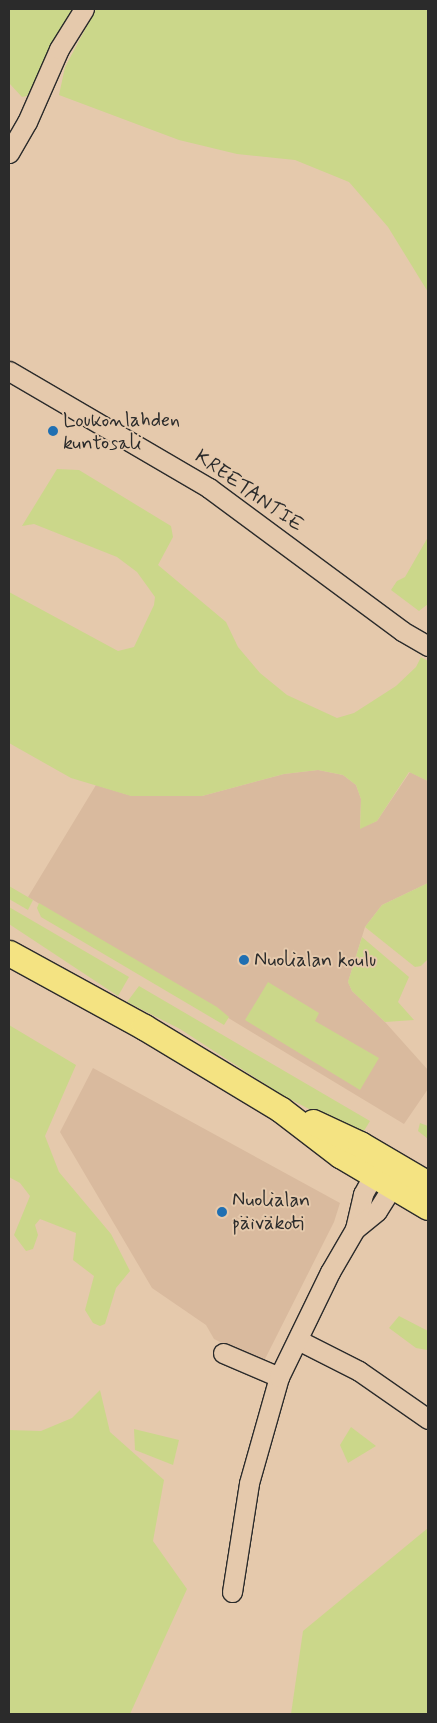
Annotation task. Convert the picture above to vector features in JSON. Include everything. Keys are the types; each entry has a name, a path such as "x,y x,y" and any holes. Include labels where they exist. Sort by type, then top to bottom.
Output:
{"main road":[{"path":"9,934 60,964 144,1027"},
{"path":"9,953 144,1027 280,1109 332,1129 388,1172 428,1207"},
{"path":"388,1172 428,1184"}],"street":[{"path":"9,153 28,122 59,49 84,9"},
{"name":"KREETANTIE","path":"9,371 209,488 402,631 428,646"},
{"path":"232,1592 249,1483 279,1377 320,1291 355,1229 359,1208 388,1172"},
{"path":"298,1340 359,1371 428,1420"},
{"path":"223,1353 279,1377"}],"shaded area":[{"name":"Nuolialan koulu","path":"318,770 343,775 356,785 361,799 360,828 377,821 410,772 428,781 428,883 382,905 365,927 348,982 352,991 385,1022 428,1070 428,1089 404,1124 28,897 96,785 132,796 202,796 284,774"},
{"name":"Nuolialan päiväkoti","path":"93,1068 340,1203 334,1222 263,1363 214,1339 206,1325 152,1288 60,1132"}],"green space":[{"path":"9,9 75,9 27,96 22,97 9,83"},
{"path":"96,9 428,9 428,292 388,227 349,182 295,160 237,154 179,140 59,95 65,67"},
{"path":"57,469 79,470 171,526 173,537 158,565 226,622 238,647 260,673 287,695 337,718 354,713 396,686 416,667 421,657 428,661 428,781 409,772 377,821 360,829 361,799 356,785 343,775 318,770 284,774 202,796 131,796 71,778 9,743 9,592 118,651 134,647 154,605 155,597 137,572 117,557 34,524 22,526"},
{"path":"428,537 428,604 419,611 391,590 397,581 405,577"},
{"path":"428,883 428,959 421,966 415,967 365,927 382,905"},
{"path":"9,886 33,900 28,910 9,899"},
{"path":"39,903 217,1007 229,1017 224,1025 41,917 37,908"},
{"path":"9,907 129,977 118,996 9,924"},
{"path":"362,937 409,977 398,1002 414,1020 385,1022 352,991 348,982"},
{"path":"268,982 319,1013 315,1021 379,1058 360,1090 245,1020"},
{"path":"139,986 370,1121 361,1136 282,1095 180,1029 127,1002"},
{"path":"9,1025 76,1065 45,1136 59,1172 111,1234 130,1271 116,1288 105,1324 100,1326 93,1323 85,1310 94,1276 73,1260 76,1233 40,1219 35,1225 38,1235 33,1249 26,1251 14,1235 30,1196 20,1183 9,1177"},
{"path":"420,1123 428,1126 428,1139 418,1131"},
{"path":"399,1316 428,1331 427,1350 416,1348 389,1328"},
{"path":"100,1390 110,1432 164,1480 153,1541 187,1589 130,1714 9,1714 9,1430 41,1431 72,1418"},
{"path":"351,1427 376,1446 348,1463 340,1445"},
{"path":"134,1429 179,1440 173,1465 135,1450"},
{"path":"428,1528 428,1714 291,1714 303,1631"}],"place":[{"name":"Loukonlahden kuntosali","path":"53,431"},
{"name":"Nuolialan koulu","path":"244,960"},
{"name":"Nuolialan päiväkoti","path":"222,1212"}]}
